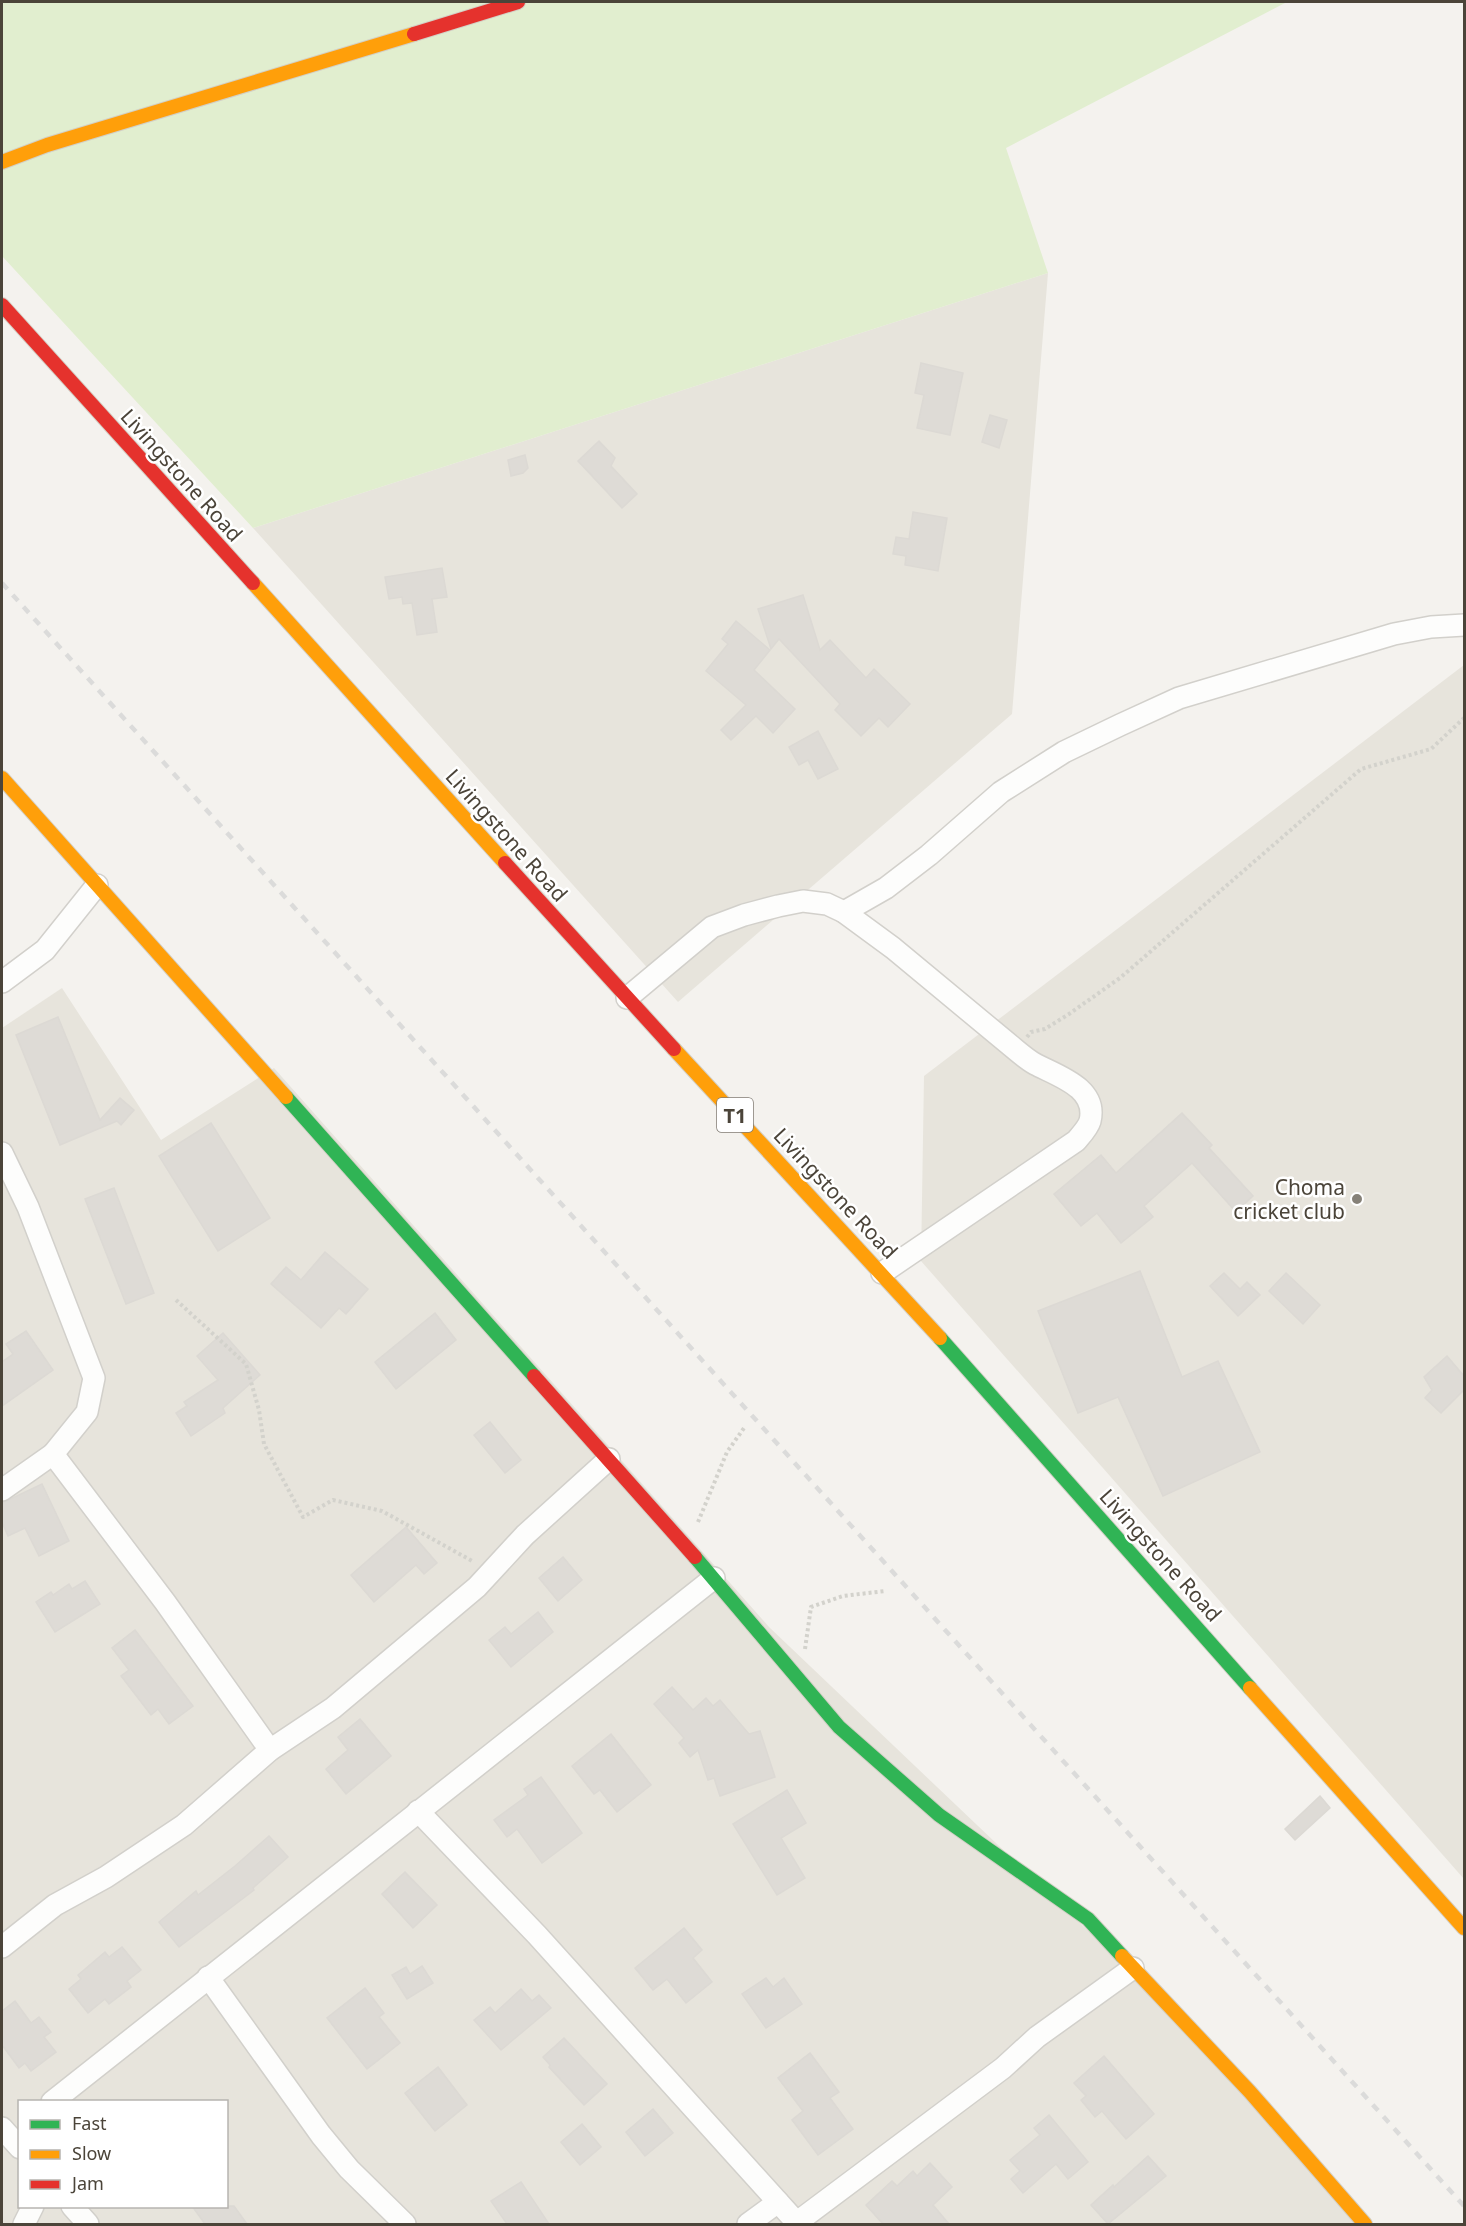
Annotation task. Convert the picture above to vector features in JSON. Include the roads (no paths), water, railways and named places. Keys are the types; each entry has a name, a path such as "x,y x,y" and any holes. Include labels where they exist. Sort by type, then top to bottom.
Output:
{"main road":[{"path":"2,162 47,145 518,2"},
{"name":"Livingstone Road","path":"2,305 627,998 882,1273 1464,1928"},
{"path":"2,778 714,1578 839,1727 939,1815 1088,1920 1250,2092 1365,2224"}],"street":[{"path":"844,912 886,888 930,855 1000,792 1064,752 1120,725 1179,698 1394,634 1431,627 1464,625"},
{"path":"2,982 45,950 98,885"},
{"path":"627,998 712,927 744,915 803,901 826,904 844,912 893,948 1032,1063 1074,1084 1086,1095 1091,1110 1089,1123 1076,1141 882,1273"},
{"path":"2,1153 28,1207 94,1378 87,1412 53,1454 2,1490"},
{"path":"53,1454 165,1602 270,1750"},
{"path":"2,1947 54,1905 106,1877 184,1825 270,1750 333,1708 477,1587 525,1535 609,1460"},
{"path":"54,2100 714,1578"},
{"path":"418,1811 537,1935 797,2224 1003,2068 1037,2037 1133,1968"},
{"path":"208,1977 321,2135 349,2169 405,2224"},
{"path":"748,2224 778,2202"},
{"path":"24,2224 32,2208"},
{"path":"74,2208 88,2224"}],"railway":[{"path":"2,583 1464,2206"}],"place":[{"name":"Choma cricket club","path":"1357,1199"}]}
